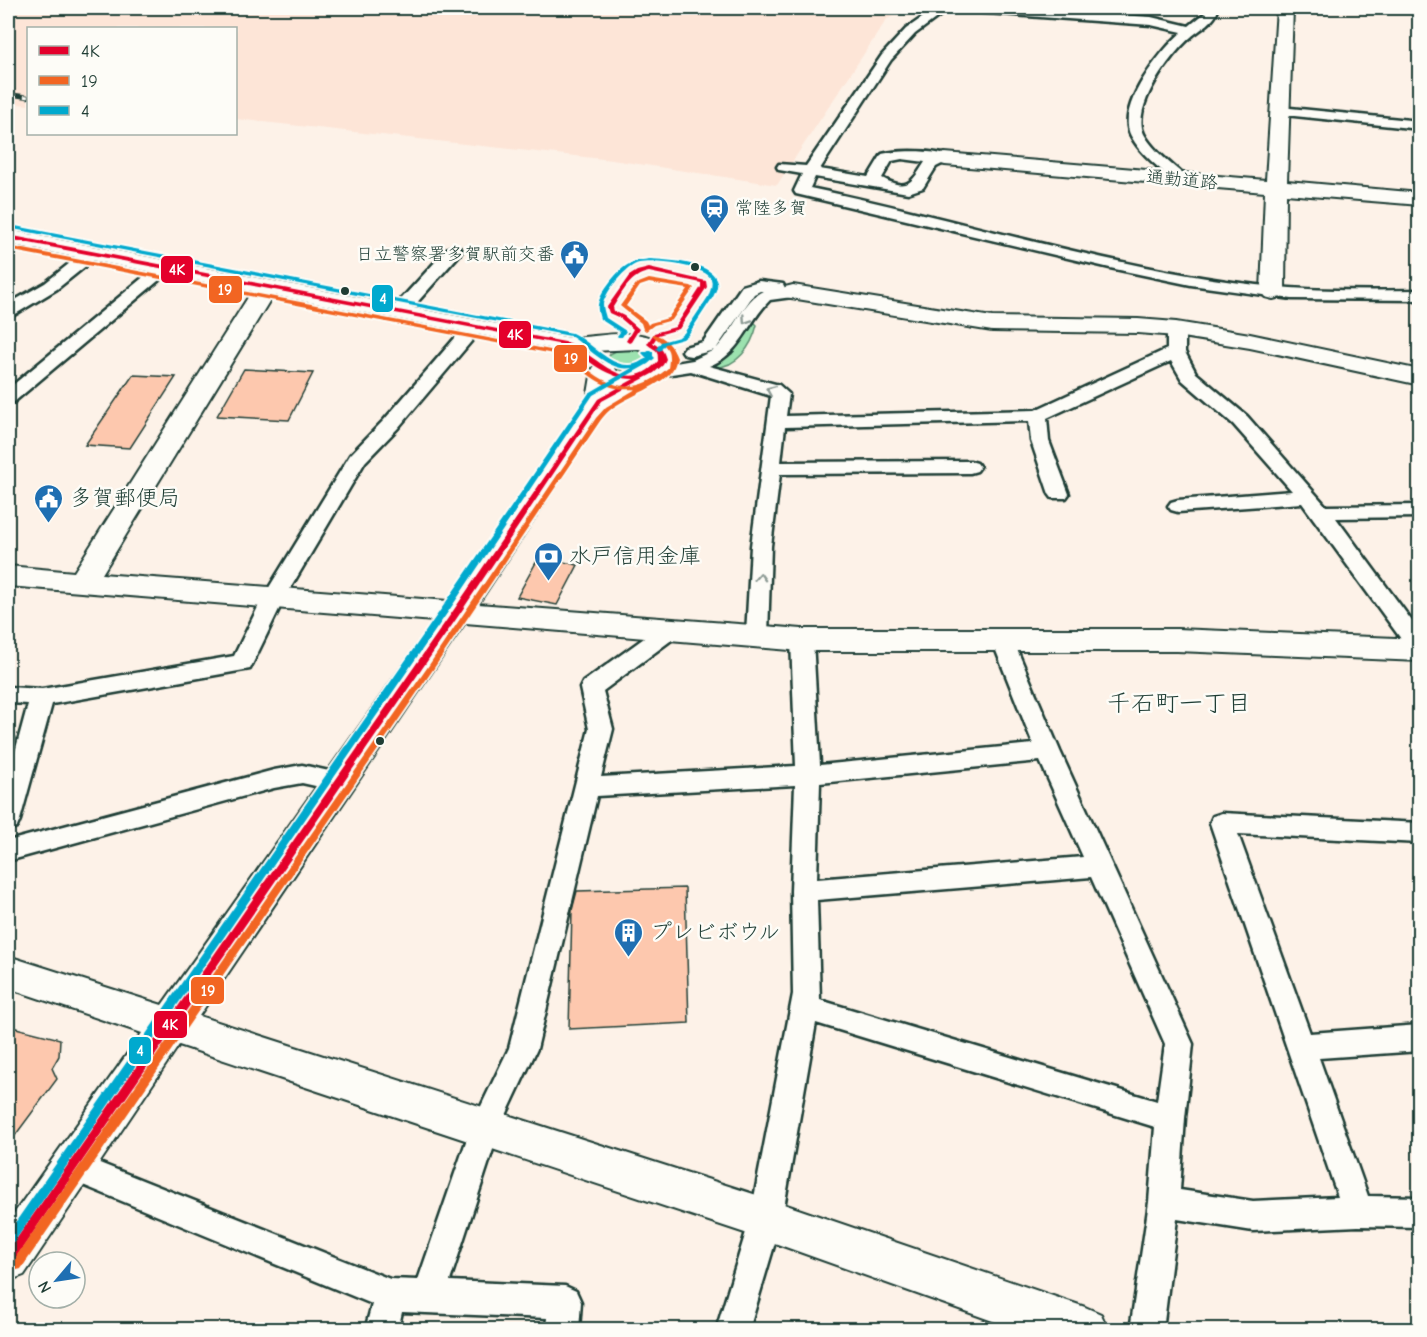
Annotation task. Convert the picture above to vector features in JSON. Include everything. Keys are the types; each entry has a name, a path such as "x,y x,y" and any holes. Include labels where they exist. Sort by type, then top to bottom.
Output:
{"street":[{"path":"944,8 925,19 900,40 872,74 810,171 801,191 1169,276 1273,292 1344,296 1419,295"},
{"path":"973,8 1151,21 1192,30"},
{"path":"1181,180 1143,142 1135,129 1136,113 1142,93 1157,69 1178,42 1211,14 1212,8"},
{"path":"1273,292 1285,8"},
{"path":"1280,111 1419,125"},
{"path":"882,184 874,179 887,157 902,155 945,159"},
{"path":"784,167 908,189 918,184 931,164 945,159"},
{"name":"通勤道路","path":"945,159 1419,198"},
{"path":"8,237 570,345 640,341 655,346 653,367"},
{"path":"399,312 454,251"},
{"path":"8,311 51,286 91,254"},
{"path":"8,398 164,268"},
{"path":"570,345 602,368 622,377 709,346 743,296 752,288 767,286 992,324 1138,326 1176,341 1250,341 1419,378"},
{"path":"83,582 266,287"},
{"path":"8,1259 456,613 600,400 653,367 692,365 718,356 730,346 759,301 765,296 793,292"},
{"path":"8,695 42,697 242,663 273,599 357,459 391,424 474,327"},
{"path":"776,422 1038,415 1176,341"},
{"path":"1176,341 1188,376 1240,420 1321,512 1419,649"},
{"path":"600,400 602,368 597,361 600,352 619,342"},
{"path":"692,365 706,372 773,389 780,394 761,546 757,635"},
{"path":"1038,415 1040,441 1059,494"},
{"path":"771,468 970,467"},
{"path":"1178,506 1307,496"},
{"path":"1321,512 1419,511"},
{"path":"8,576 802,640 1177,639 1419,649"},
{"path":"429,1296 486,1127 523,1049 601,729 591,688 673,628"},
{"path":"1002,638 1048,751 1179,1044 1170,1118 1164,1202 1146,1329"},
{"path":"732,1329 766,1219 807,994 804,891 808,775 802,640"},
{"path":"8,820 42,697"},
{"path":"586,787 808,775 1048,751"},
{"path":"8,851 274,779 302,774 338,782"},
{"path":"1358,1211 1222,823 1419,833"},
{"path":"804,891 1099,866"},
{"path":"8,972 766,1219 1085,1329"},
{"path":"804,1006 1170,1118"},
{"path":"1302,1046 1419,1038"},
{"path":"72,1166 390,1295 565,1302 562,1329"},
{"path":"1164,1202 1253,1216 1358,1211 1419,1212"},
{"path":"381,1329 390,1295"}],"shaded area":[{"path":"8,8 909,8 887,19 777,185 612,160 237,119 237,27 27,27 27,105 8,103"}],"green space":[{"path":"752,324 757,325 755,333 742,354 730,364 714,367 714,361 732,354"},
{"path":"622,348 644,349 653,360 639,370 625,371 616,368 612,366 608,358 610,354"}],"building":[{"path":"244,369 313,373 289,420 217,416"},
{"path":"133,375 176,377 130,448 85,445"},
{"name":"水戸信用金庫","path":"539,557 578,565 557,605 517,597"},
{"name":"プレビボウル","path":"685,888 689,1023 569,1029 572,910 577,891"},
{"path":"8,1026 60,1039 59,1056 52,1068 57,1079 8,1145"}],"railway":[{"path":"8,94 27,97"}],"transit line":[{"name":"4","path":"10,227 572,335 617,366 638,366 650,359 650,352"},
{"name":"4K","path":"8,237 570,345 602,368 624,377 636,377 648,373 661,364 661,352"},
{"name":"19","path":"8,248 566,355 596,378 619,387 638,387 656,381 671,368 672,352"},
{"name":"4","path":"620,336 623,331 603,319 600,306 605,294 623,270 641,261 661,261 704,270 714,281 711,297 686,334 681,338 663,343 659,349"},
{"name":"4K","path":"629,341 636,329 622,317 611,312 610,307 631,277 649,270 704,282 704,287 677,328 656,334 650,344"},
{"name":"19","path":"649,281 691,288 670,319 652,324 646,329 644,322 623,306 638,285 649,281"},
{"name":"19","path":"17,1265 429,670 598,420 608,408 660,378 670,369 674,358 670,347 655,335"},
{"name":"4K","path":"8,1259 456,613 600,400 652,372 663,359 660,350 650,344"},
{"name":"4","path":"8,1241 447,607 591,394 652,358 645,353"}],"place":[{"name":"常陸多賀","path":"714,234"},
{"name":"日立警察署多賀駅前交番","path":"575,280"},
{"name":"多賀郵便局","path":"49,524"},
{"name":"水戸信用金庫","path":"548,582"},
{"name":"プレビボウル","path":"629,958"}],"district":[{"name":"千石町一丁目","path":"1179,703"}]}
